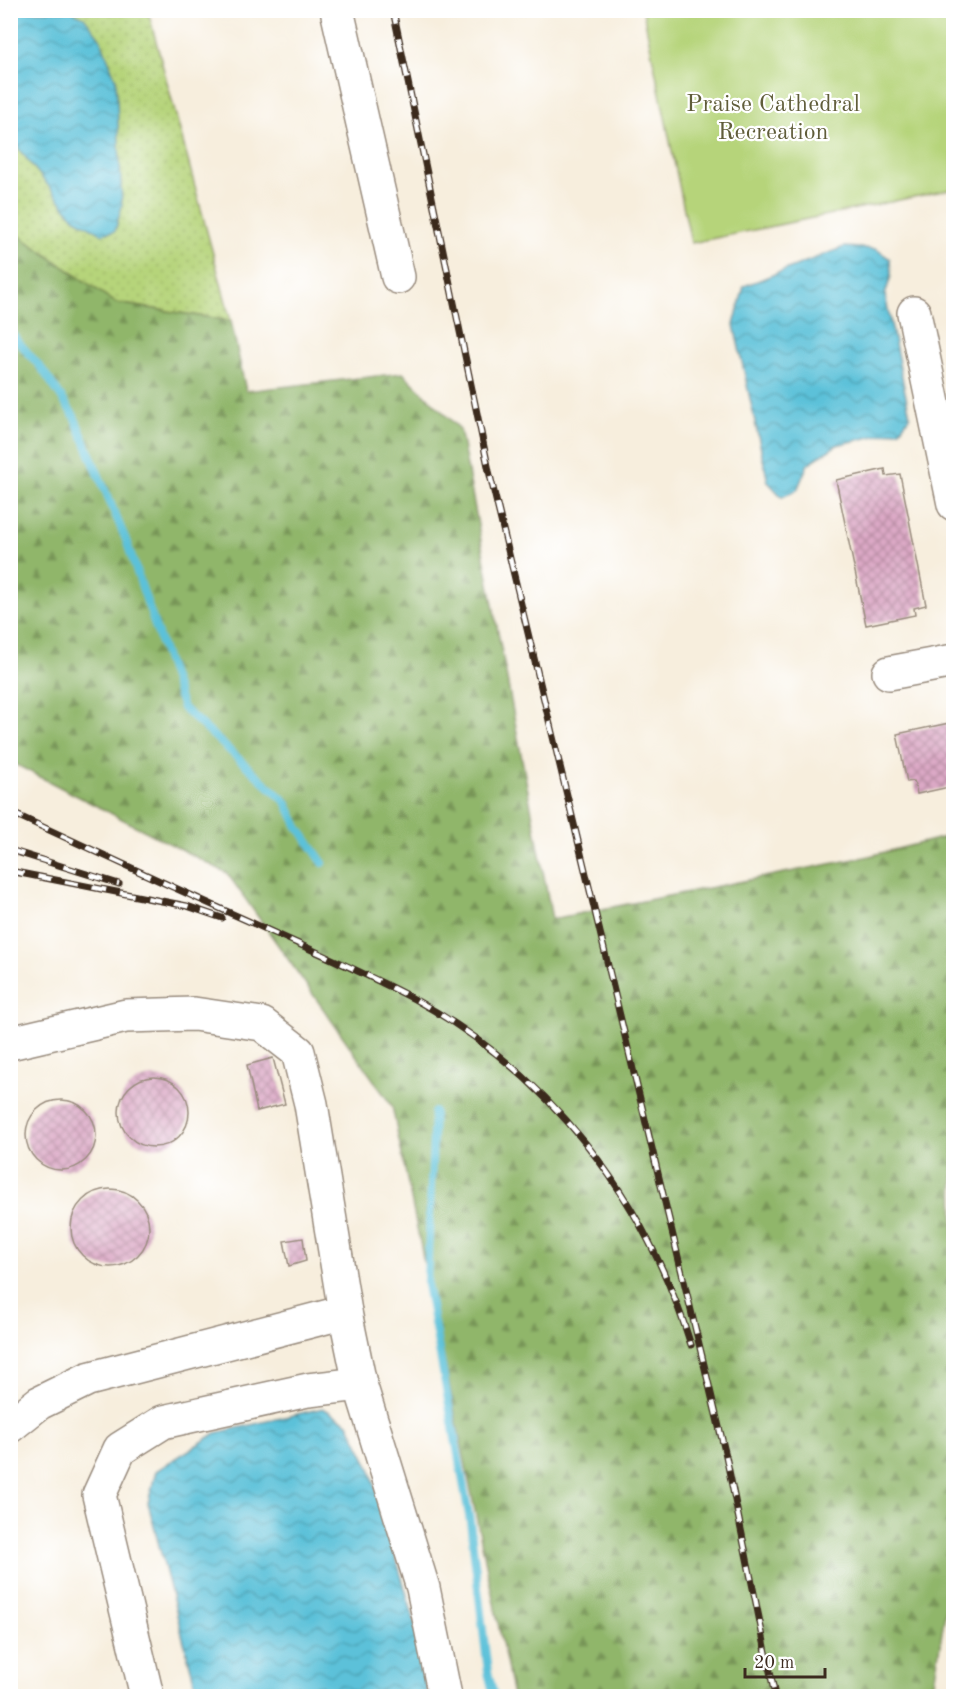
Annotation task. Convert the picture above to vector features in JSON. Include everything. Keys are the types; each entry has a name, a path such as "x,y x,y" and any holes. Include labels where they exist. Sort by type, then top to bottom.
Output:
{"street":[{"path":"337,10 398,277"},
{"path":"914,313 940,371 954,504"},
{"path":"889,673 954,661"},
{"path":"10,1043 126,1016 194,1014 262,1024 298,1052 311,1104 345,1312 360,1384 423,1588 445,1696"},
{"path":"10,1426 39,1403 88,1379 345,1312"},
{"path":"147,1696 99,1495 120,1449 163,1422 308,1390 360,1384"}],"green space":[{"path":"10,11 148,11 231,321 116,303 11,230"},
{"name":"Praise Cathedral Recreation","path":"643,11 953,11 953,189 691,243"},
{"path":"11,230 116,303 231,321 246,391 403,373 460,429 552,919 865,857 953,835 954,1556 932,1696 513,1696 392,1106 227,873 11,762"}],"water":[{"path":"10,11 71,11 84,17 100,38 116,80 122,206 115,231 102,234 74,218 11,139"},
{"path":"844,247 876,249 890,259 891,276 885,295 910,416 900,430 837,445 808,464 797,490 782,497 768,482 734,325 744,286"},
{"path":"323,1408 348,1423 370,1468 417,1630 428,1696 198,1696 148,1503 156,1471 216,1433"}],"building":[{"path":"885,469 886,476 900,474 926,605 914,608 915,615 866,625 836,480"},
{"path":"954,722 954,786 917,794 914,781 907,782 897,734"},
{"path":"273,1058 285,1104 257,1111 247,1065"},
{"path":"154,1077 173,1083 183,1093 189,1112 183,1131 173,1141 154,1147 135,1141 125,1131 119,1112 125,1093 135,1083"},
{"path":"61,1100 80,1106 90,1116 96,1135 90,1154 80,1164 61,1170 42,1164 32,1154 26,1135 32,1116 42,1106"},
{"path":"110,1189 125,1192 142,1206 149,1228 146,1243 132,1260 110,1267 95,1264 78,1250 71,1228 74,1213 88,1196"},
{"path":"303,1238 306,1261 289,1266 284,1241"}],"waterway":[{"path":"10,332 42,369 74,416 126,540 183,708 286,802 298,827 323,863"},
{"path":"434,1112 427,1284 470,1521 488,1672 494,1696"}],"railway":[{"path":"393,10 489,471 726,1456 775,1696"},
{"path":"10,812 394,988 463,1029 509,1064 550,1102 587,1145 619,1190 648,1239 672,1291 691,1345"},
{"path":"10,850 119,884"},
{"path":"10,871 187,906 222,918"}]}
